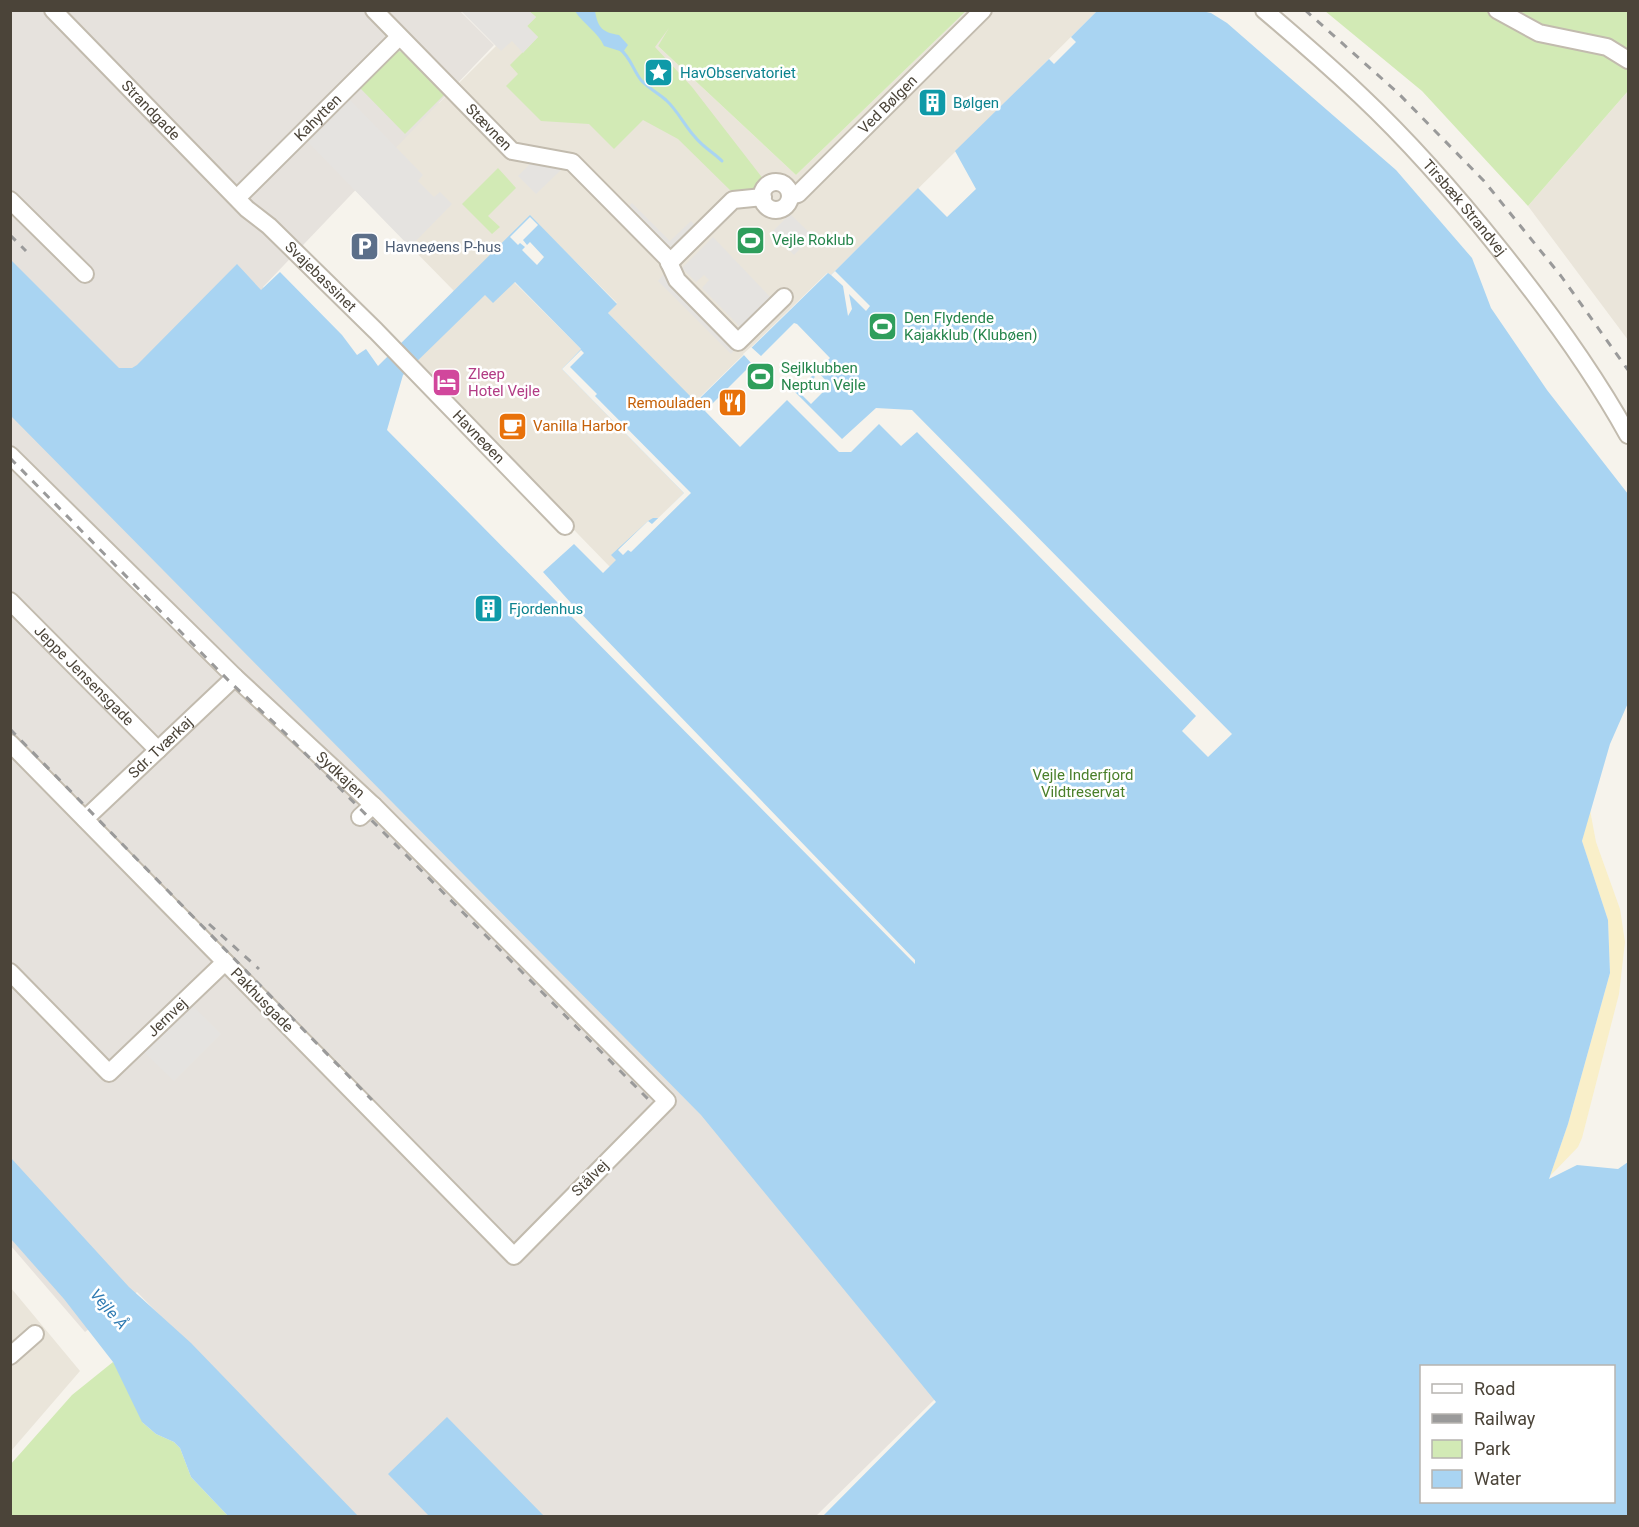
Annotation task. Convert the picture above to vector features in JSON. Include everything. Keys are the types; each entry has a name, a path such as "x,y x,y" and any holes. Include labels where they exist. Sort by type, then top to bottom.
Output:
{"street":[{"name":"Strandgade","path":"52,10 242,204"},
{"name":"Stævnen","path":"374,10 512,151 572,162 667,258 678,280 738,342 784,297"},
{"name":"Ved Bølgen","path":"669,263 733,200 763,198 763,190 766,186 777,182 786,186 790,196 799,194 983,10"},
{"name":"Tirsbæk Strandvej","path":"1264,10 1361,96 1421,157 1471,213 1535,294 1576,351 1629,435"},
{"path":"1497,10 1539,33 1599,45 1629,60"},
{"name":"Kahytten","path":"242,204 399,37"},
{"path":"10,200 86,274"},
{"name":"Svajebassinet","path":"242,204 269,226 392,348"},
{"name":"Havneøen","path":"392,348 565,526"},
{"name":"Sydkajen","path":"10,454 235,677 373,804 667,1101"},
{"name":"Jeppe Jensensgade","path":"10,602 158,750"},
{"name":"Sdr. Tværkaj","path":"85,819 235,677"},
{"name":"Pakhusgade","path":"10,743 514,1256"},
{"path":"360,817 373,804"},
{"name":"Jernvej","path":"10,972 109,1073 225,962"},
{"name":"Stålvej","path":"514,1256 667,1101"},
{"path":"10,1356 35,1334"}],"shaded area":[{"path":"10,11 460,11 494,45 263,287 333,364 1006,1318 933,1401 816,1516 356,1516 137,1292 85,1332 11,1246"},
{"path":"461,11 529,11 536,17 527,26 538,37 523,53 512,41 501,51"},
{"path":"462,11 682,11 658,46 796,175 966,11 1097,11 831,275 827,273 695,402 608,313 617,303 530,216 454,291 306,140 439,103 496,46"},
{"path":"1628,91 1628,340 1528,206"},
{"path":"349,99 423,175 418,181 434,197 440,192 452,204 410,247 306,140"},
{"path":"532,162 562,169 536,194 518,176"},
{"path":"632,203 670,241 691,221 697,227 670,253 626,209"},
{"path":"790,214 813,236 794,255 772,232"},
{"path":"713,237 773,300 743,330 702,288 709,280 704,275 696,282 682,268"},
{"path":"663,275 668,276 736,348 731,354 658,281"},
{"path":"514,282 581,349 562,369 684,493 610,567 416,367 419,359 485,294"},
{"path":"192,1005 221,1034 174,1081 144,1052"},
{"path":"11,1288 80,1371 11,1451"}],"green space":[{"path":"529,11 966,11 796,175 658,46 669,28 655,47 692,87 764,180 751,193 732,192 678,139 643,120 614,149 589,124 541,121 506,86 518,74 510,65 538,37 527,26 536,17"},
{"path":"1325,11 1486,11 1539,39 1596,47 1628,66 1628,91 1528,206 1422,91"},
{"path":"1510,11 1628,11 1628,50 1608,40 1534,24"},
{"path":"399,51 406,54 446,93 405,134 360,88 392,55"},
{"path":"498,168 516,188 488,216 500,227 492,234 462,204"},
{"path":"113,1362 179,1438 142,1422 156,1434 174,1442 180,1448 191,1477 228,1516 11,1516 10,1465 72,1395"}],"sand":[{"path":"1590,810 1596,842 1620,909 1625,942 1619,994 1582,1138 1578,1147 1550,1176 1568,1124 1610,973 1608,920 1582,841"}],"water":[{"path":"575,11 595,11 602,28 619,35 628,45 623,52 604,46"},
{"name":"Vejle Inderfjord Vildtreservat","path":"1097,11 1202,11 1211,13 1227,23 1396,170 1472,258 1491,308 1547,390 1628,494 1628,703 1610,744 1582,841 1608,920 1610,973 1568,1124 1549,1179 1577,1165 1618,1169 1628,1162 1628,1516 823,1516 936,1402 701,1115 11,416 10,259 119,368 132,368 137,365 237,264 261,290 280,272 342,335 357,355 366,349 378,366 530,215 617,304 608,313 696,402 828,273 831,275 918,188 947,217 976,189 955,151 1049,59 1054,64 1076,42 1071,37","holes":["515,282 581,349 562,369 684,493 659,518 648,521 611,555 616,560 603,573 574,544 543,572 571,603 565,610 387,430 403,375 485,295 493,303"]},
{"name":"Vejle Å","path":"11,1158 129,1287 191,1343 358,1516 228,1516 191,1477 180,1448 174,1442 156,1434 142,1422 113,1362 64,1299 11,1239"},
{"path":"447,1417 544,1516 429,1516 388,1474"}],"pier":[{"path":"530,217 538,225 523,240 527,245 530,242 544,257 537,265 522,250 525,247 520,243 518,245 510,237"},
{"path":"835,271 870,306 866,311 849,294 852,309 848,316 843,286 831,275"},
{"path":"794,323 830,358 817,371 830,385 811,404 799,392 815,377 813,375 795,392 842,439 876,408 912,410 1232,734 1208,757 1182,731 1196,716 917,432 901,446 879,424 851,452 839,452 787,400 740,447 705,411 752,364 743,354 751,347 761,356"},
{"path":"581,350 584,353 570,367 597,394 595,396 691,493 631,552 628,550 623,555 618,550 648,521 652,524 684,493 562,369"},
{"path":"571,603 915,960 915,964 565,610"}],"waterway":[{"path":"620,49 627,56 641,80 666,100 698,141 722,161"}],"railway":[{"path":"1305,10 1398,93 1484,181 1561,276 1628,370"},
{"path":"10,235 26,251"},
{"path":"10,458 230,682 284,732 650,1101"},
{"path":"10,729 372,1100"},
{"path":"209,924 259,969"}],"place":[{"name":"HavObservatoriet","path":"659,73"},
{"name":"Bølgen","path":"932,103"},
{"name":"Vejle Roklub","path":"751,240"},
{"name":"Havneøens P-hus","path":"364,247"},
{"name":"Den Flydende Kajakklub (Klubøen)","path":"883,327"},
{"name":"Sejlklubben Neptun Vejle","path":"760,377"},
{"name":"Zleep Hotel Vejle","path":"447,383"},
{"name":"Remouladen","path":"732,403"},
{"name":"Vanilla Harbor","path":"512,426"},
{"name":"Fjordenhus","path":"488,609"}]}
